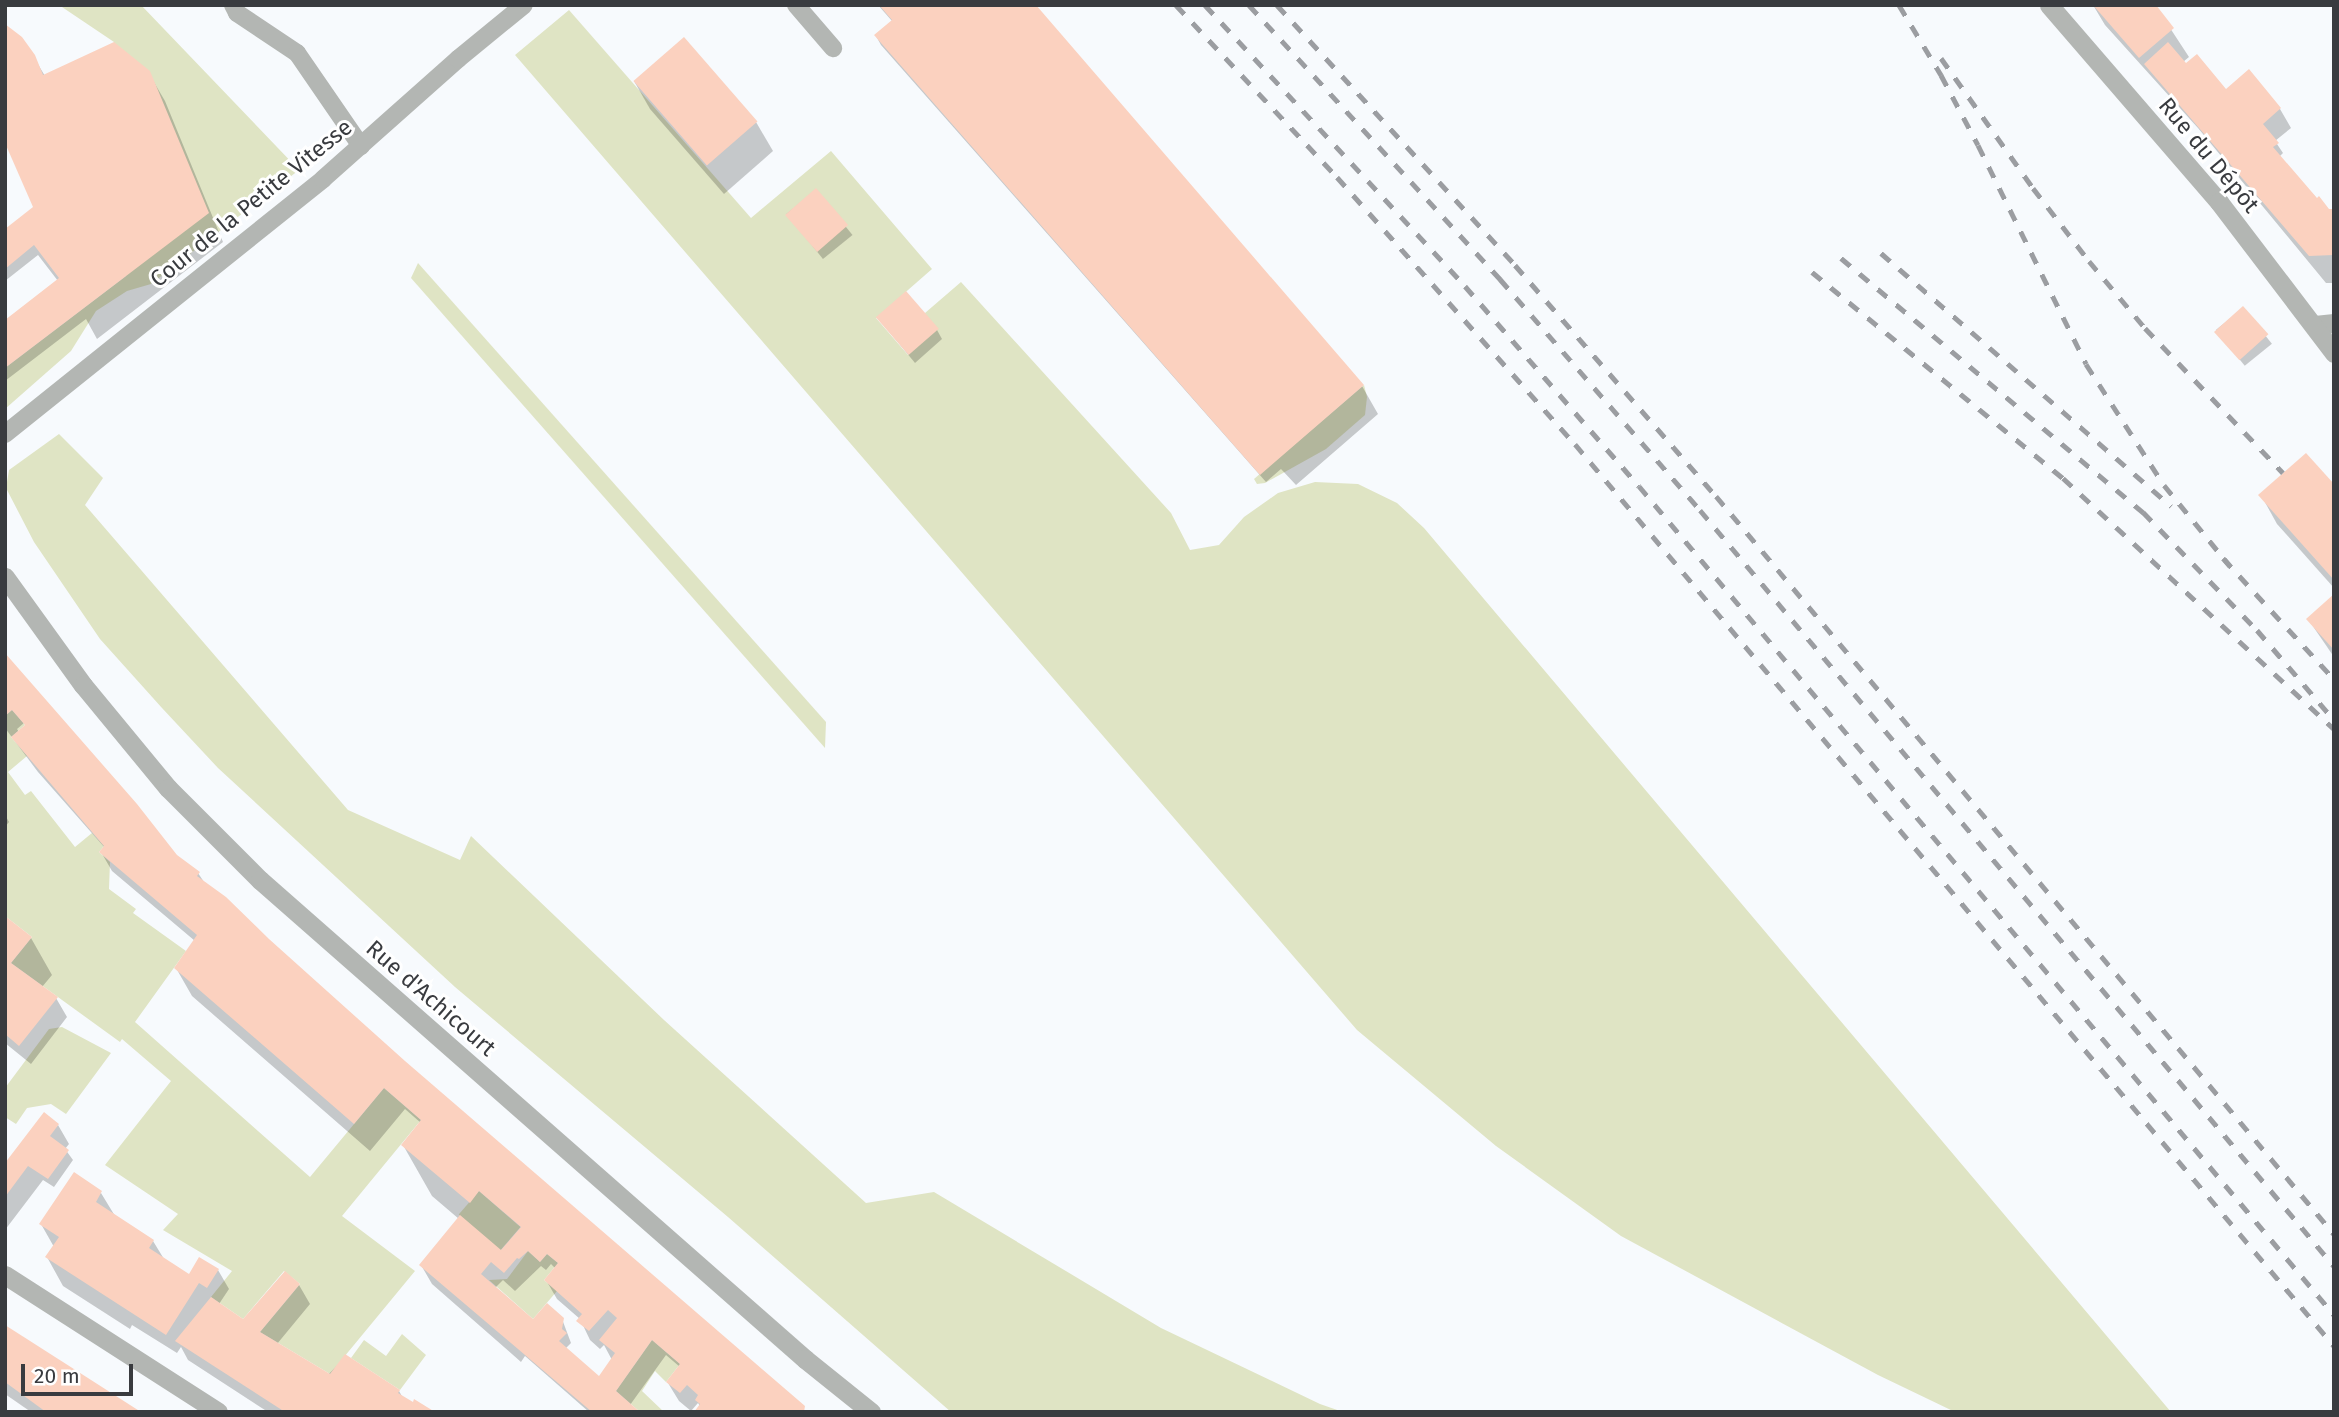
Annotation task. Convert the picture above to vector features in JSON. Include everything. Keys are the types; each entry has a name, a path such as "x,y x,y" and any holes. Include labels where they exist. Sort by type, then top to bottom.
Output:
{"street":[{"name":"Rue du Dépôt","path":"2049,5 2324,324 2334,353"},
{"name":"Rue d'Achicourt","path":"5,577 83,685 159,778 260,880 794,1350 871,1412"},
{"path":"5,1275 218,1412"}],"lane":[{"path":"233,5 237,12 297,53 361,146"},
{"name":"Cour de la Petite Vitesse","path":"5,434 361,146 458,59 524,5"},
{"path":"796,5 833,48"}],"green space":[{"path":"59,5 141,5 299,170 151,284 127,291 96,311 71,351 5,409 5,368 126,276 114,42"},
{"path":"569,10 751,218 831,151 932,269 876,318 908,355 925,313 961,282 1171,513 1190,550 1219,545 1244,517 1278,493 1315,482 1358,484 1397,503 1424,528 2171,1412 1955,1412 1878,1375 1621,1236 1496,1146 1357,1030 515,55"},
{"path":"418,263 826,722 825,748 411,278"},
{"path":"1364,385 1367,397 1365,415 1326,449 1265,483 1257,484 1254,479"},
{"path":"59,434 103,478 85,505 348,810 460,860 471,836 664,1020 866,1203 934,1192 1161,1328 1320,1404 1343,1412 951,1412 728,1217 455,987 218,768 162,708 100,639 34,542 6,488 9,470"},
{"path":"12,710 25,725 11,737 27,756 8,772 25,795 31,791 75,847 92,833 104,846 99,852 110,862 109,889 136,909 133,913 186,951 135,1022 310,1177 384,1088 421,1120 342,1216 415,1271 330,1374 260,1332 300,1284 284,1271 243,1319 211,1297 232,1271 163,1230 178,1214 105,1165 171,1081 122,1039 120,1042 11,963 32,937 5,916 5,716"},
{"path":"62,1027 111,1053 66,1114 51,1104 27,1108 16,1124 5,1117 5,1088 49,1029"},
{"path":"479,1191 521,1227 500,1250 459,1214"},
{"path":"528,1251 540,1262 547,1254 558,1263 544,1280 557,1291 533,1319 489,1280 507,1279"},
{"path":"402,1334 426,1355 400,1390 351,1358 364,1340 386,1356"},
{"path":"652,1340 680,1364 666,1382 655,1371 642,1391 664,1412 640,1412 616,1391"}],"building":[{"path":"879,5 1036,5 1364,385 1260,475 874,35 892,20"},
{"path":"2093,5 2156,5 2174,28 2139,58"},
{"path":"5,24 22,37 35,55 43,75 114,42 150,71 209,213 5,368 5,320 59,278 34,245 5,269 5,229 33,207 5,143"},
{"path":"684,37 757,122 707,165 633,81"},
{"path":"2168,42 2186,63 2197,54 2226,89 2249,69 2281,108 2263,124 2279,143 2273,147 2317,198 2319,196 2329,209 2334,209 2334,255 2309,256 2144,64"},
{"path":"816,188 848,225 817,252 785,215"},
{"path":"906,291 939,329 909,355 876,317"},
{"path":"2243,306 2268,334 2239,360 2214,332"},
{"path":"2306,453 2334,484 2334,580 2258,495"},
{"path":"2334,594 2334,650 2306,619"},
{"path":"5,653 137,804 177,855 200,872 197,876 226,897 405,1061 805,1406 804,1412 694,1412 700,1404 695,1400 698,1395 687,1385 680,1393 666,1382 680,1364 652,1340 616,1391 640,1412 592,1412 419,1265 460,1215 501,1250 521,1227 479,1191 470,1203 401,1145 421,1120 384,1088 354,1124 174,968 197,935 99,852 104,846 11,737 25,725 12,710 5,716","holes":["528,1251 540,1262 547,1254 558,1263 544,1280 582,1314 576,1321 589,1331 608,1310 617,1318 599,1340 615,1353 599,1376 559,1341 567,1333 562,1329 564,1318 547,1303 533,1319 481,1274 491,1262 504,1273 517,1258"]},
{"path":"5,916 32,937 11,963 58,997 19,1046 5,1034"},
{"path":"44,1112 59,1124 50,1136 69,1150 48,1179 28,1166 5,1197 5,1163"},
{"path":"74,1172 102,1191 96,1202 154,1240 149,1248 189,1274 199,1257 219,1269 207,1288 199,1283 166,1335 45,1257 59,1237 39,1224"},
{"path":"285,1271 300,1284 260,1332 330,1374 345,1354 400,1390 398,1393 435,1412 285,1412 175,1341 211,1297 243,1319"},
{"path":"5,1325 141,1412 46,1412 5,1382"}],"railway":[{"path":"1176,5 1337,177 1575,444 2334,1346"},
{"path":"1205,5 1465,286 1639,486 2334,1315"},
{"path":"1249,5 1500,279 1700,510 2334,1266"},
{"path":"1277,5 1515,265 1716,496 2334,1234"},
{"path":"1899,5 1941,75 1978,145 2086,364 2164,485 2230,566"},
{"path":"1941,58 2033,188 2089,261 2145,328 2283,473"},
{"path":"1881,253 2171,506"},
{"path":"1841,258 2143,512 2257,630 2329,714"},
{"path":"1812,272 2063,478 2334,729"},
{"path":"2223,558 2334,679"}]}
